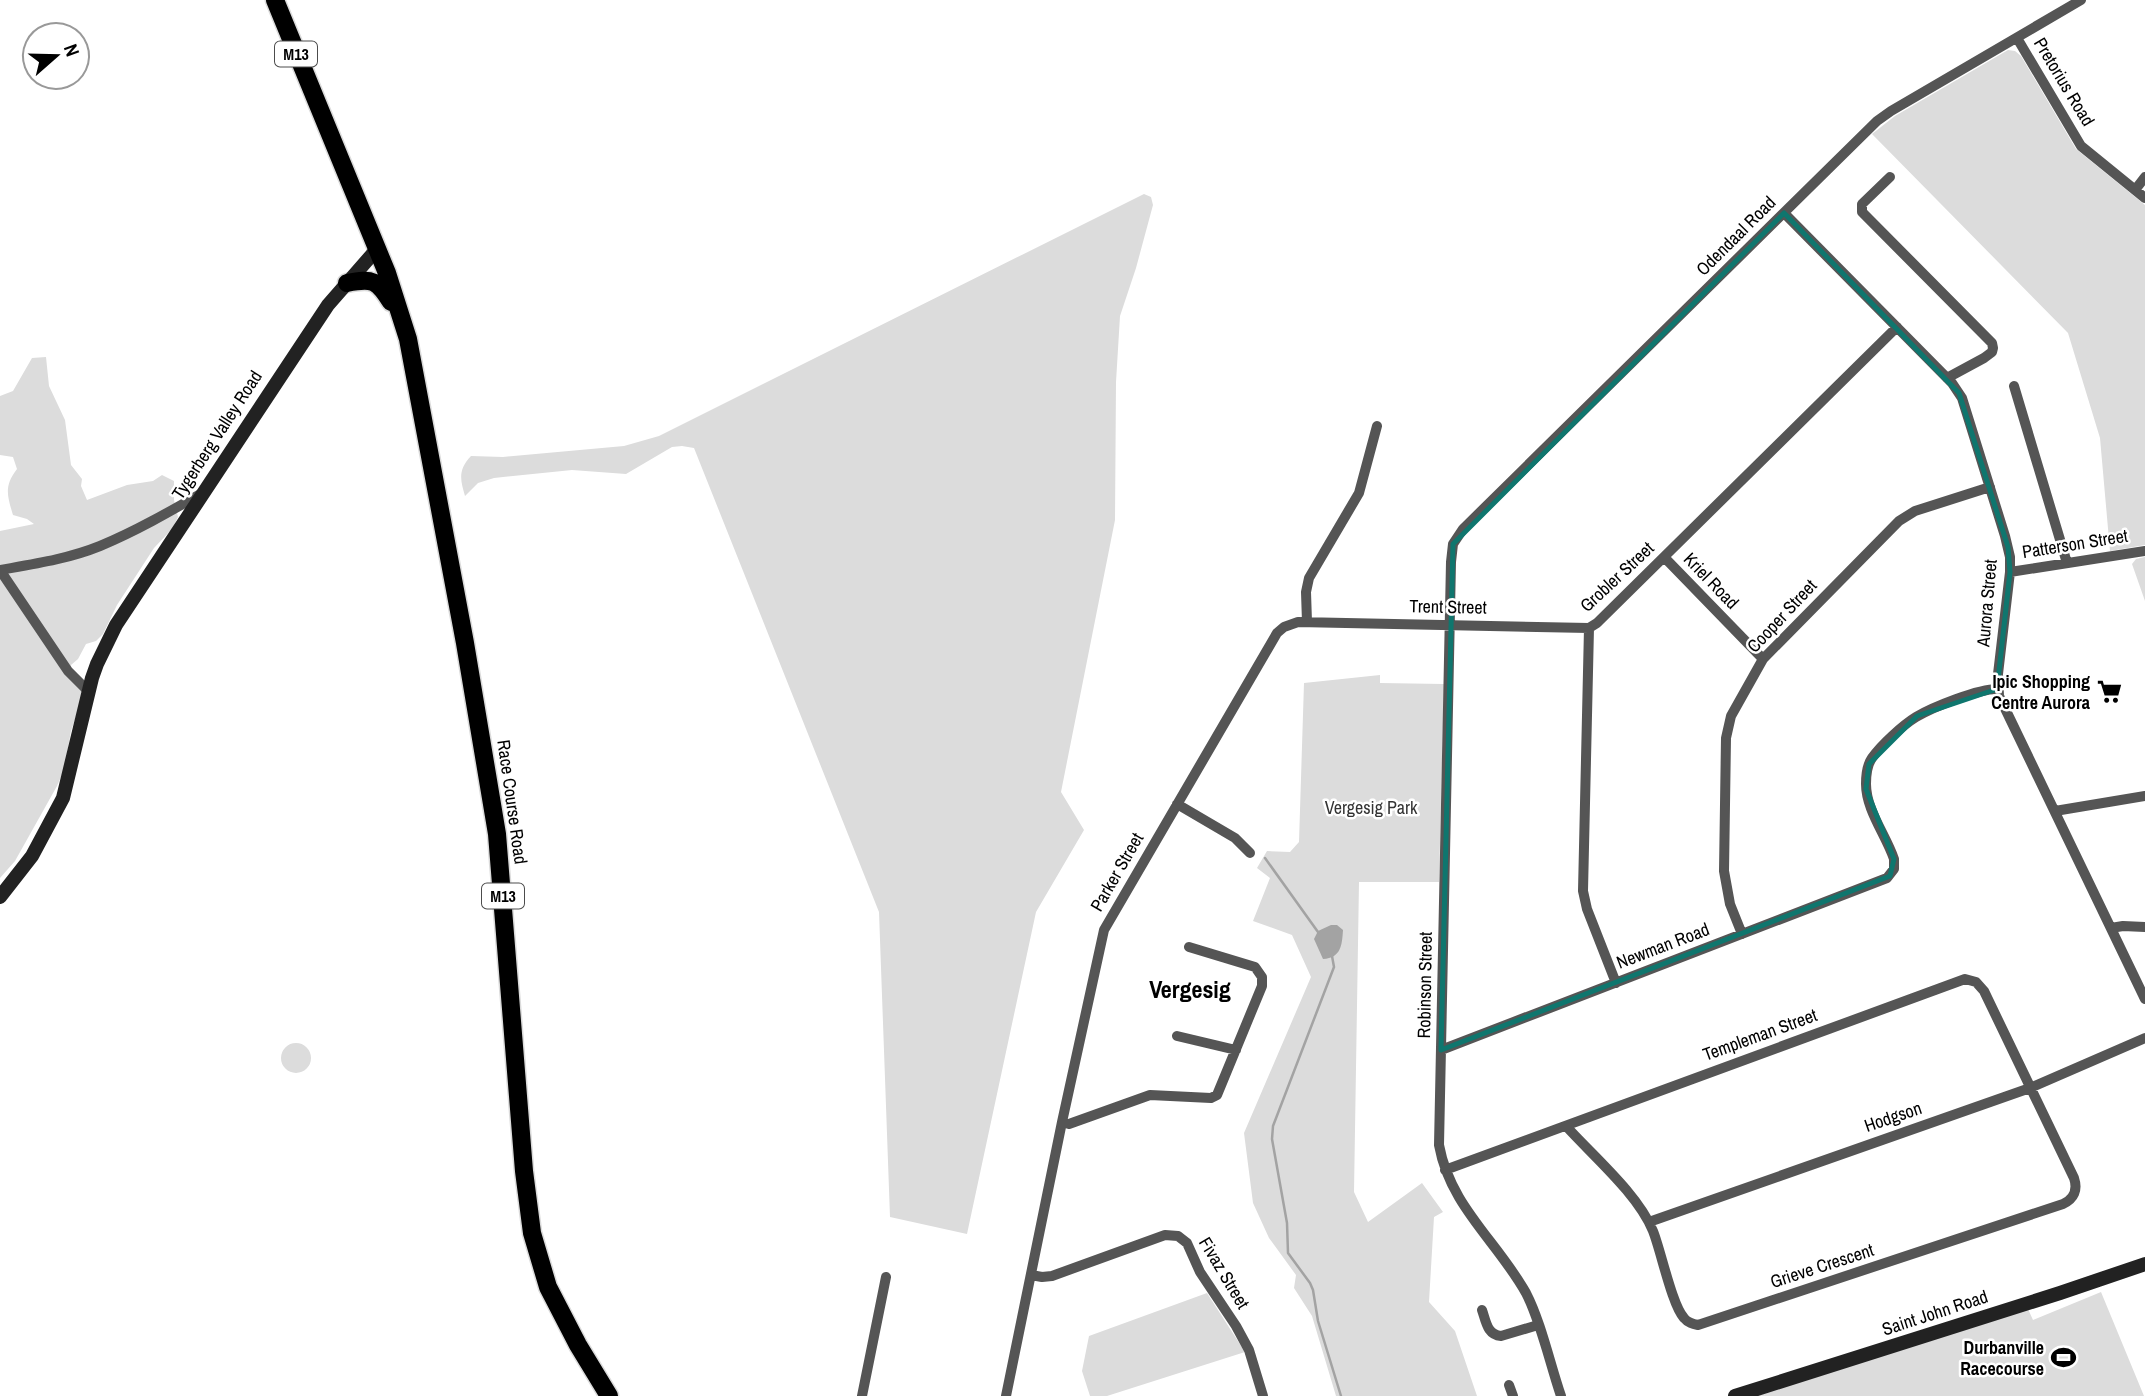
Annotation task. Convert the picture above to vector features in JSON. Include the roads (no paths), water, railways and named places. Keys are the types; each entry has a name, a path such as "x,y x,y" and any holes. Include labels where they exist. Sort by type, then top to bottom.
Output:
{"main road":[{"name":"M13","path":"275,0 377,248"},
{"name":"Tygerberg Valley Road","path":"0,897 32,856 63,798 97,664 116,625 328,305 377,248"},
{"name":"Race Course Road","path":"377,248 404,323 420,396 497,834 524,1171 532,1233 548,1287 578,1345 609,1396"},
{"path":"347,283 369,280 378,284 404,323"},
{"name":"Saint John Road","path":"1735,1396 2145,1264"}],"street":[{"name":"Odendaal Road","path":"1453,544 1464,529 1877,121 2081,0"},
{"name":"Pretorius Road","path":"2017,38 2081,146 2145,198"},
{"path":"1890,177 1863,204 1862,212 1992,343 1993,348 1989,355 1947,378"},
{"path":"2134,190 2145,177"},
{"name":"Aurora Street","path":"1784,213 1947,378 1962,398 2008,547 2010,572 1997,688 2007,714 2145,999"},
{"name":"Grobler Street","path":"1616,983 1587,909 1583,891 1589,628 1897,327"},
{"path":"2014,386 2067,563"},
{"path":"1307,622 1306,592 1309,578 1359,493 1377,426"},
{"name":"Cooper Street","path":"1742,934 1730,904 1724,871 1726,738 1735,706 1763,659 1904,517 1990,487"},
{"path":"89,691 68,671 0,570 57,560 100,546 205,492"},
{"name":"Robinson Street","path":"1453,544 1439,1135 1445,1170 1462,1203 1525,1292 1561,1396"},
{"name":"Patterson Street","path":"2010,572 2145,551"},
{"name":"Kriel Road","path":"1664,557 1763,659"},
{"name":"Trent Street","path":"1307,622 1589,628"},
{"name":"Parker Street","path":"1006,1396 1104,930 1277,633 1289,624 1307,622"},
{"name":"Newman Road","path":"1441,1050 1884,880 1894,869 1893,855 1867,795 1866,775 1872,758 1917,716 1977,692 1997,688"},
{"path":"2055,811 2145,796"},
{"path":"1177,804 1235,838 1251,853"},
{"path":"2111,928 2145,927"},
{"path":"1062,1122 1069,1124 1146,1096 1214,1097 1219,1092 1262,986 1261,973 1255,967 1189,947"},
{"name":"Templeman Street","path":"1445,1170 1965,979 1976,982 1982,988 2030,1088"},
{"path":"1177,1035 1236,1050"},
{"name":"Hodgson","path":"1648,1222 2030,1088 2145,1038"},
{"name":"Grieve Crescent","path":"1566,1126 1625,1189 1648,1222 1657,1241 1678,1309 1686,1320 1698,1325 2063,1204 2073,1197 2076,1183 2030,1088"},
{"name":"Fivaz Street","path":"1031,1275 1052,1276 1166,1234 1178,1236 1187,1243 1196,1266 1249,1350 1263,1396"},
{"path":"862,1396 886,1277"},
{"path":"1482,1310 1490,1332 1496,1336 1538,1325"}],"waterway":[{"path":"1265,858 1318,932"},
{"path":"1332,956 1334,967 1273,1126 1272,1139 1287,1223 1288,1253 1313,1290 1318,1321 1341,1396"}],"place":[{"name":"Ipic Shopping Centre Aurora","path":"2110,692"},
{"name":"Durbanville Racecourse","path":"2064,1358"}],"district":[{"name":"Vergesig","path":"1190,990"}],"park label":[{"name":"Vergesig Park","path":"1371,808"}]}
